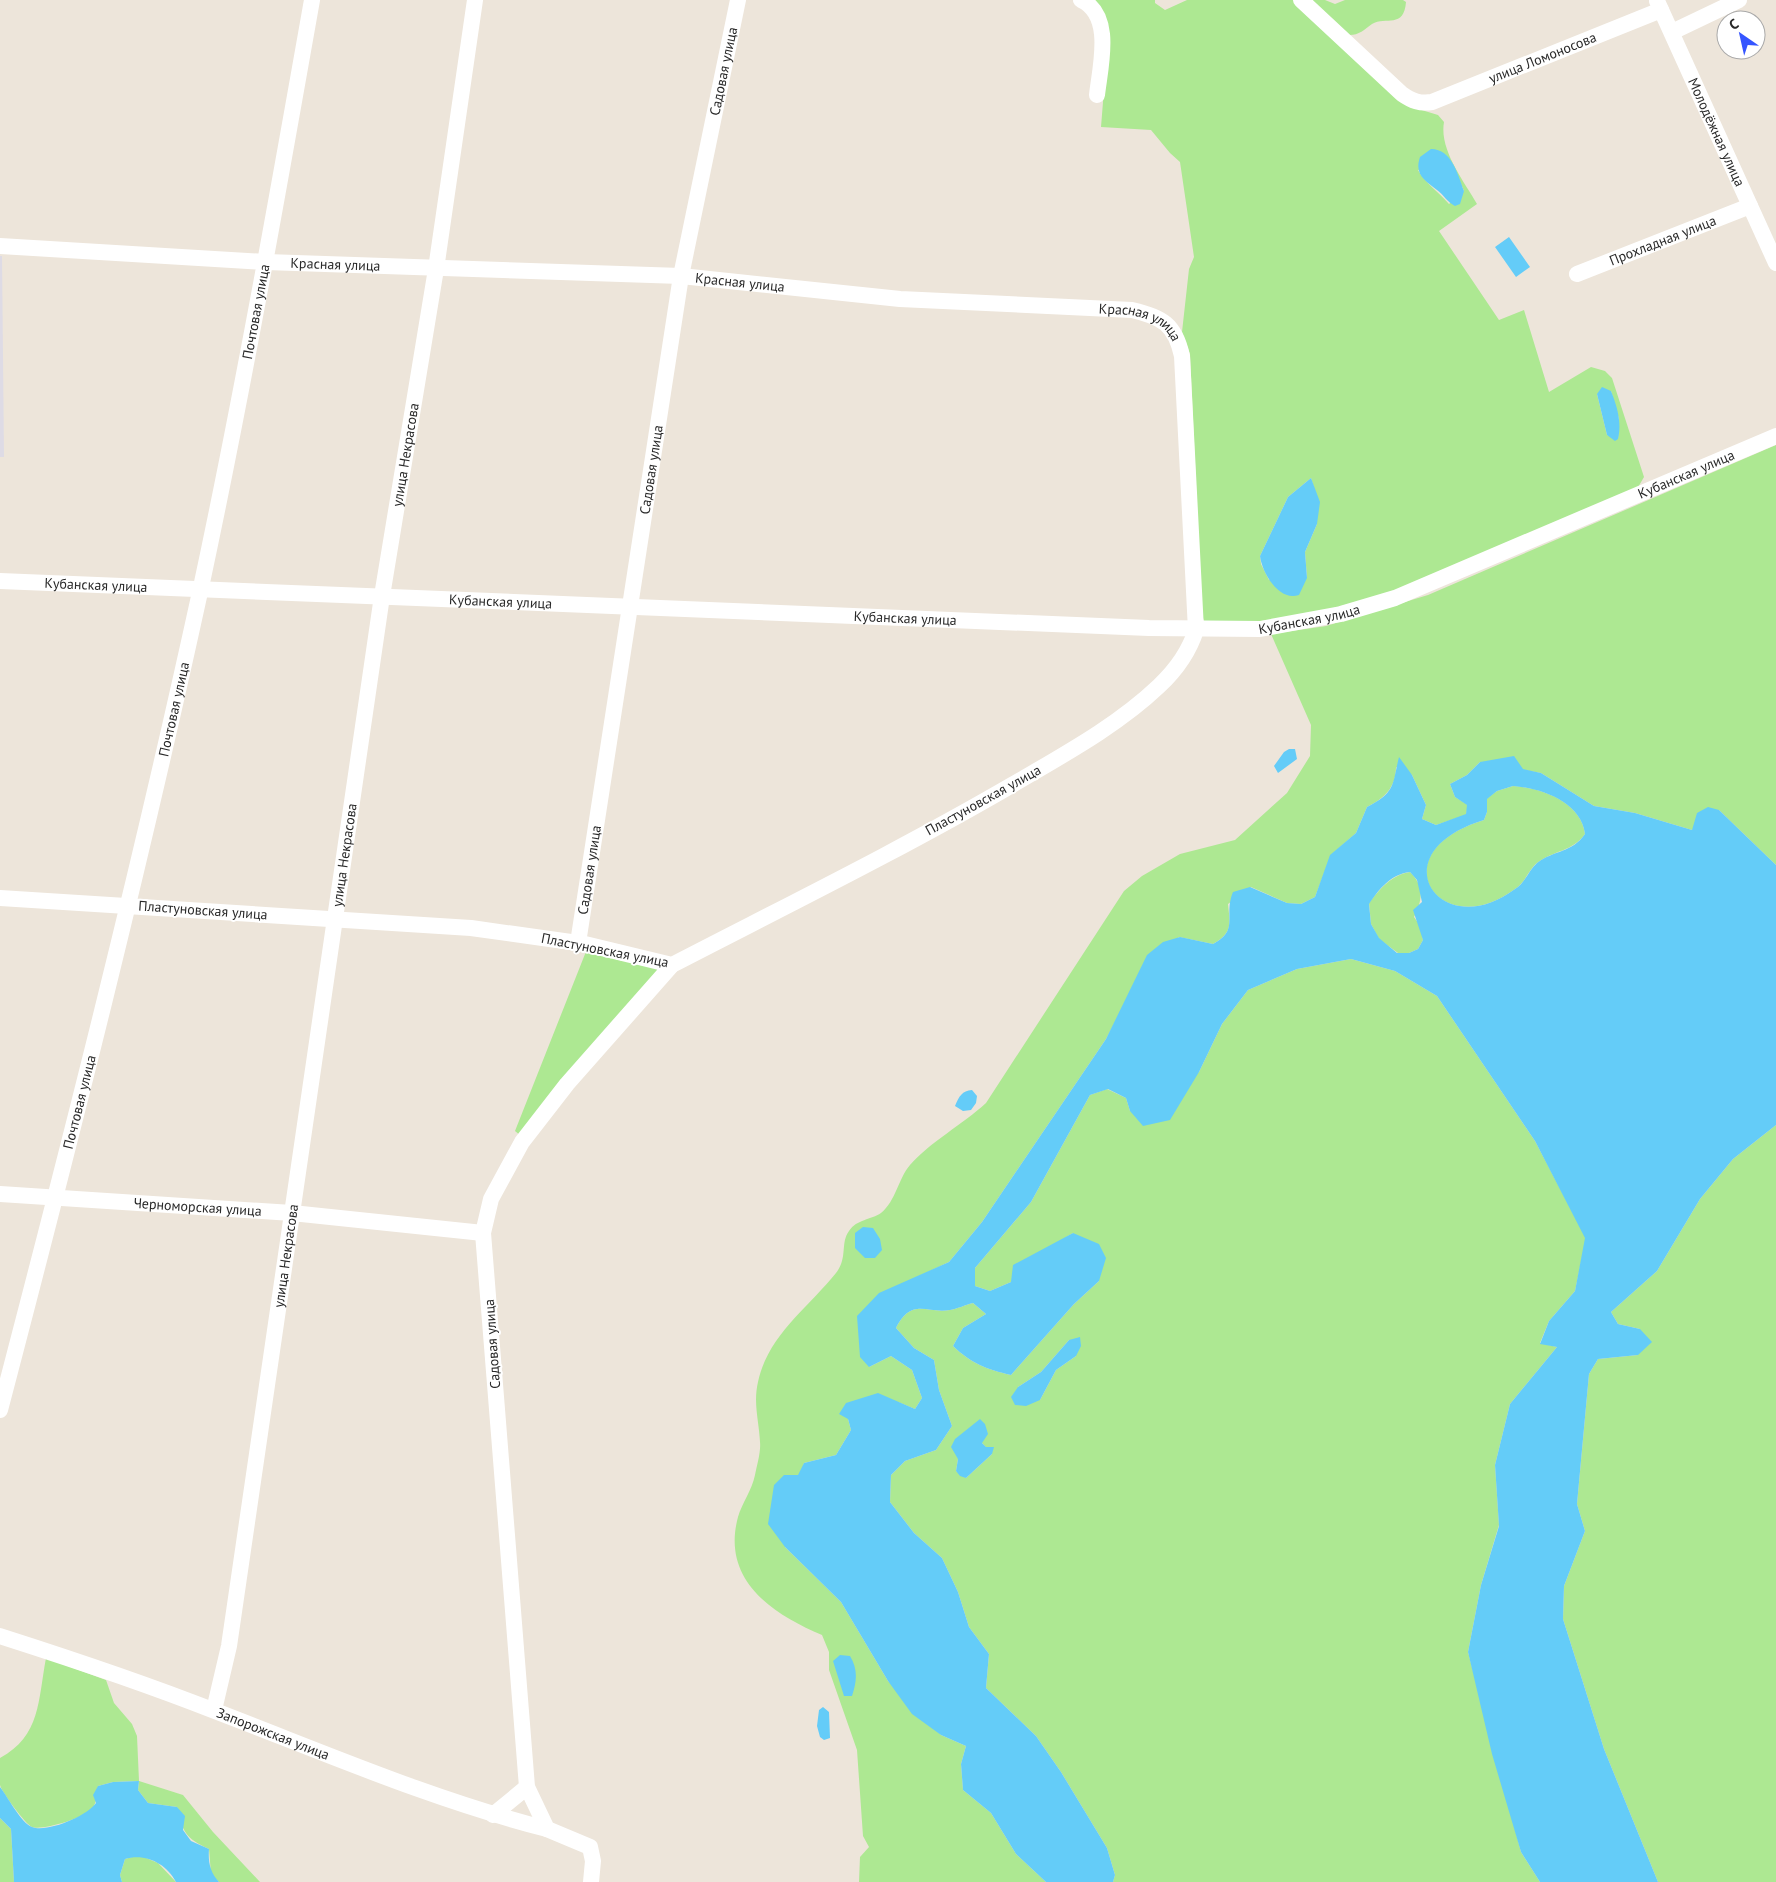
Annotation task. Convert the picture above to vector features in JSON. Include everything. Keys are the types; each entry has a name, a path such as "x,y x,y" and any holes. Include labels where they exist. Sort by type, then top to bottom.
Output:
{"street":[{"name":"Почтовая улица","path":"0,1410 56,1198 129,905 200,590 266,262 312,0"},
{"name":"улица Некрасова","path":"214,1710 228,1646 382,596 436,269 474,0"},
{"name":"Садовая улица","path":"578,943 681,276 738,0"},
{"path":"1081,0 1093,8 1099,19 1102,46 1097,95"},
{"name":"улица Ломоносова","path":"1301,0 1402,94 1410,100 1424,103 1432,102 1659,5"},
{"path":"1672,32 1739,0"},
{"name":"Молодёжная улица","path":"1659,5 1776,263"},
{"name":"Прохладная улица","path":"1577,274 1750,206"},
{"name":"Красная улица","path":"0,246 266,262 681,276 900,299 1132,310 1164,321 1175,334 1182,356 1196,630"},
{"name":"Кубанская улица","path":"0,581 1196,630 1237,630 1287,625 1341,614 1395,598 1776,436"},
{"name":"Пластуновская улица","path":"0,898 471,928 578,943 672,965 968,811 1110,724 1144,700 1169,676 1189,648 1196,630"},
{"name":"Садовая улица","path":"547,1829 527,1787 483,1233 491,1199 522,1142 567,1084 672,965"},
{"name":"Черноморская улица","path":"0,1194 292,1213 483,1233"},
{"name":"Запорожская улица","path":"0,1636 74,1660 214,1710 352,1766 493,1815 547,1829"},
{"path":"493,1815 527,1787"},
{"path":"547,1829 590,1847 593,1861 591,1882"}],"shaded area":[{"path":"0,256 2,256 4,457 0,457"}],"green space":[{"path":"1090,0 1155,0 1155,3 1165,10 1187,0 1294,0 1415,108 1438,115 1444,122 1443,133 1449,154 1477,204 1439,231 1499,320 1524,310 1549,392 1591,367 1605,371 1612,378 1644,477 1637,489 1496,551 1399,589 1349,604 1300,615 1250,622 1204,621 1202,615 1190,354 1182,332 1189,269 1194,257 1180,162 1151,130 1101,127 1107,52","holes":["1452,163 1464,191 1449,204 1424,179 1418,170","1611,391 1619,419 1618,439 1607,435 1597,394","1311,478 1314,488 1317,524 1305,552 1307,578 1269,580 1261,564 1260,556 1288,497"]},
{"path":"1308,0 1325,0 1335,4 1345,0 1403,0 1406,2 1405,10 1398,19 1377,22 1358,34 1347,35"},
{"path":"1776,445 1776,865 1719,810 1692,830 1635,813 1594,806 1541,773 1480,762 1467,775 1450,784 1455,797 1468,805 1466,815 1436,825 1422,819 1426,805 1412,775 1396,767 1392,786 1384,796 1367,807 1356,833 1331,855 1315,897 1301,904 1287,903 1251,887 1228,904 1229,927 1224,936 1219,940 1213,944 1179,937 1127,999 1106,1039 982,1222 949,1262 915,1278 869,1367 891,1356 912,1370 922,1398 915,1409 898,1402 848,1419 851,1430 836,1455 804,1463 785,1547 841,1602 888,1681 941,1735 966,1746 961,1764 963,1790 991,1813 1016,1854 1046,1882 859,1882 860,1857 869,1847 863,1836 857,1750 829,1670 829,1652 822,1635 785,1617 755,1592 744,1576 737,1559 735,1539 738,1517 754,1481 760,1450 756,1405 758,1382 770,1350 790,1323 840,1267 846,1236 852,1227 881,1213 894,1196 910,1165 927,1149 986,1103 1124,891 1142,876 1180,854 1235,840 1287,793 1310,756 1311,725 1271,634 1326,626 1428,595"},
{"path":"1513,786 1536,790 1568,805 1582,823 1585,834 1569,848 1537,863 1515,889 1488,903 1464,906 1444,900 1431,888 1426,871 1432,853 1451,835 1484,820 1487,812 1486,799 1497,791"},
{"path":"1410,872 1418,882 1421,893 1414,917 1421,927 1423,940 1418,949 1409,953 1398,953 1379,939 1371,924 1369,903 1392,879"},
{"path":"587,949 657,968 657,972 521,1136 515,1131"},
{"path":"1351,959 1395,971 1437,996 1535,1141 1586,1238 1575,1291 1549,1321 1540,1343 1557,1347 1510,1404 1495,1465 1499,1525 1481,1585 1468,1652 1521,1852 1540,1882 1113,1882 1115,1875 1107,1848 1061,1772 1036,1736 986,1688 989,1654 969,1627 958,1592 942,1558 914,1533 890,1502 891,1475 905,1461 936,1450 952,1426 939,1390 934,1360 914,1348 896,1328 902,1318 914,1310 950,1310 973,1303 986,1314 963,1328 953,1346 980,1365 1011,1375 1074,1304 1099,1281 1073,1233 1045,1250 1011,1282 990,1291 975,1286 975,1268 1031,1202 1090,1095 1107,1089 1126,1098 1130,1111 1199,1072 1222,1024 1248,990 1297,969","holes":["1069,1340 1076,1356 1056,1370 1040,1400 1018,1387 1041,1372","982,1443 992,1454 966,1478 956,1471 958,1459"]},
{"path":"1776,1125 1776,1882 1658,1882 1604,1749 1563,1619 1564,1586 1585,1531 1577,1504 1589,1374 1598,1359 1638,1355 1640,1329 1618,1324 1611,1312 1657,1271 1700,1199 1733,1159"},
{"path":"46,1658 106,1680 114,1703 132,1724 137,1736 139,1781 113,1782 98,1786 95,1802 86,1814 62,1823 37,1828 29,1825 14,1808 1,1788 0,1758 23,1739 30,1728 39,1702"},
{"path":"139,1781 183,1795 213,1832 260,1882 219,1882 211,1874 209,1849 186,1833 177,1807 148,1803 138,1790"},
{"path":"0,1818 11,1829 14,1882 0,1882"},
{"path":"139,1855 158,1863 176,1882 122,1882 120,1875 125,1859"}],"water":[{"path":"1431,149 1444,153 1453,164 1464,191 1460,204 1455,206 1450,203 1420,173 1418,168 1420,157"},
{"path":"1509,237 1530,267 1516,277 1495,247"},
{"path":"1602,387 1611,391 1617,408 1619,433 1618,439 1615,441 1607,435 1597,394"},
{"path":"1311,478 1320,502 1317,524 1305,552 1307,578 1299,595 1292,596 1278,590 1268,578 1260,556 1288,497"},
{"path":"1289,749 1295,749 1297,759 1278,773 1274,766 1284,752"},
{"path":"1514,756 1523,769 1541,773 1594,806 1635,813 1692,830 1697,813 1708,807 1719,810 1776,865 1776,1125 1733,1159 1700,1199 1657,1271 1611,1312 1618,1324 1640,1329 1652,1342 1638,1355 1598,1359 1589,1374 1577,1504 1585,1531 1564,1586 1563,1619 1604,1749 1658,1882 1540,1882 1521,1852 1492,1754 1468,1652 1481,1585 1499,1526 1495,1465 1510,1404 1557,1347 1540,1344 1549,1321 1575,1291 1585,1238 1535,1141 1437,996 1395,971 1351,959 1297,969 1248,990 1222,1024 1199,1072 1170,1120 1143,1126 1130,1111 1126,1098 1108,1089 1090,1095 1031,1202 975,1268 975,1286 990,1291 1011,1282 1013,1265 1073,1233 1099,1244 1106,1258 1099,1281 1074,1304 1011,1375 980,1365 953,1346 963,1328 986,1314 973,1303 950,1310 914,1310 902,1318 896,1328 914,1348 934,1360 939,1390 952,1426 936,1450 905,1461 891,1475 890,1502 914,1533 942,1558 958,1592 969,1627 989,1654 986,1688 1036,1736 1061,1772 1107,1848 1115,1875 1113,1882 1046,1882 1016,1854 991,1813 963,1790 961,1764 966,1746 941,1735 912,1714 888,1681 841,1602 785,1547 768,1524 774,1485 784,1475 798,1475 804,1463 836,1455 851,1430 848,1419 839,1414 846,1403 878,1393 915,1409 922,1398 912,1370 891,1356 869,1367 860,1357 857,1316 879,1293 949,1262 982,1222 1106,1039 1147,955 1163,942 1180,937 1213,944 1221,939 1229,928 1229,908 1233,892 1250,887 1287,903 1301,904 1315,897 1330,855 1356,833 1367,807 1388,792 1399,757 1412,775 1426,805 1422,819 1436,825 1466,814 1467,805 1455,797 1450,784 1467,775 1480,762","holes":["1513,786 1524,787 1547,794 1568,805 1582,823 1585,834 1574,845 1537,863 1515,889 1488,903 1464,906 1444,900 1431,888 1427,871 1433,853 1451,835 1484,820 1487,812 1487,799 1497,791","1410,872 1417,880 1422,902 1413,910 1423,940 1418,949 1409,953 1397,953 1379,938 1371,924 1369,904 1381,888 1391,879"]},
{"path":"972,1090 977,1096 976,1103 971,1110 963,1111 955,1106 961,1095"},
{"path":"863,1227 873,1228 880,1239 882,1250 875,1258 865,1258 855,1248 855,1233"},
{"path":"1080,1337 1081,1346 1076,1356 1056,1370 1040,1400 1026,1406 1015,1405 1011,1397 1018,1387 1041,1372 1069,1340"},
{"path":"980,1419 985,1424 988,1434 982,1443 986,1447 994,1447 992,1454 966,1478 960,1476 956,1471 958,1459 951,1447 955,1439"},
{"path":"840,1655 850,1656 854,1666 856,1680 852,1696 844,1696 833,1661"},
{"path":"823,1707 829,1712 830,1738 824,1740 820,1737 817,1726 819,1710"},
{"path":"139,1781 138,1790 148,1803 177,1807 185,1816 183,1830 191,1841 209,1849 210,1867 219,1882 176,1882 172,1875 161,1865 140,1857 133,1857 125,1859 120,1875 122,1882 14,1882 11,1829 0,1818 0,1787 28,1825 47,1828 76,1818 91,1808 96,1803 93,1795 98,1786 113,1782"}]}
